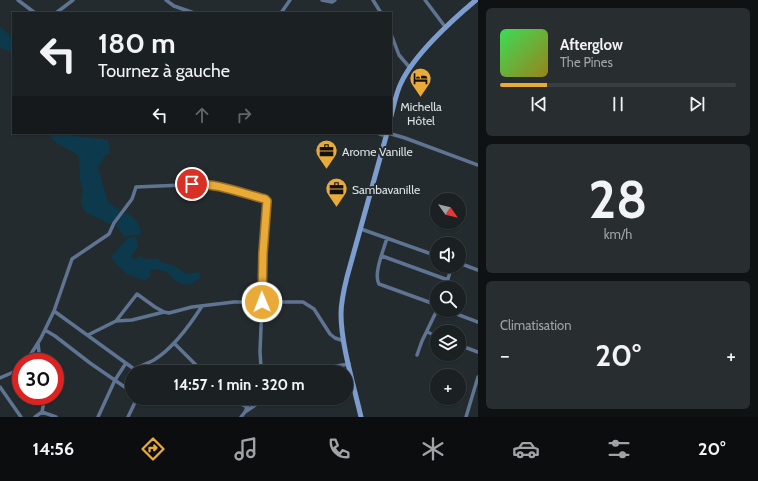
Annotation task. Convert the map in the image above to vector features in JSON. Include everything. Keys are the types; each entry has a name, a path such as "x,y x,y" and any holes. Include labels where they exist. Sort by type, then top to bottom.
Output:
{"main road":[{"path":"392,112 399,87 417,58 476,0"},
{"path":"361,417 342,329 342,298 387,134"}],"street":[{"path":"18,0 34,12"},
{"path":"57,12 73,0"},
{"path":"166,0 174,6 191,12"},
{"path":"282,12 290,0"},
{"path":"322,0 332,2 335,0"},
{"path":"373,0 380,12"},
{"path":"425,0 446,28"},
{"path":"392,37 399,55 410,68"},
{"path":"391,134 478,165"},
{"path":"32,353 54,311 72,259 109,234 114,223 132,199 136,187 206,184 231,189 265,199 267,201 263,253 261,365"},
{"path":"361,229 430,253"},
{"path":"387,238 376,280 379,284 430,302"},
{"path":"382,256 448,280 450,273"},
{"path":"466,266 478,270"},
{"path":"116,322 137,294 164,312"},
{"path":"88,335 116,322 202,306 234,302 303,302 314,309 330,334 335,338 344,341"},
{"path":"141,365 155,359 174,343 190,325 202,306"},
{"path":"54,311 129,365"},
{"path":"418,355 426,332 434,317"},
{"path":"465,317 478,322"},
{"path":"45,330 125,387"},
{"path":"426,332 430,333"},
{"path":"38,343 39,353"},
{"path":"174,343 196,365"},
{"path":"466,348 478,352"},
{"path":"98,417 115,380 126,363"},
{"path":"343,365 349,364"},
{"path":"0,378 12,373"},
{"path":"466,417 478,377"},
{"path":"0,387 21,417"},
{"path":"35,417 42,412 43,405"},
{"path":"128,417 134,405"},
{"path":"241,417 247,407 243,405"},
{"path":"245,412 256,405"},
{"path":"42,412 56,417"}],"shaded area":[{"path":"0,27 12,37 12,53 0,48"},
{"path":"49,134 70,134 73,136 108,140 110,154 106,154 98,168 108,202 119,209 120,212 115,221 110,224 85,212 81,203 83,190 80,180 79,157 51,138"},
{"path":"126,213 132,216 137,222 141,235 127,236 124,238 116,225"},
{"path":"136,237 138,247 131,256 134,260 140,256 147,260 158,258 161,262 172,265 187,274 198,272 200,274 200,278 191,284 185,285 175,281 167,272 154,269 151,270 150,277 146,280 126,273 111,257 128,238"}],"place":[{"name":"Michella Hôtel","path":"421,98"},
{"name":"Arome Vanille","path":"327,170"},
{"name":"Sambavanille","path":"336,208"}],"route":[{"path":"192,184 206,184 231,189 265,199 267,201 263,253 262,302"}]}
